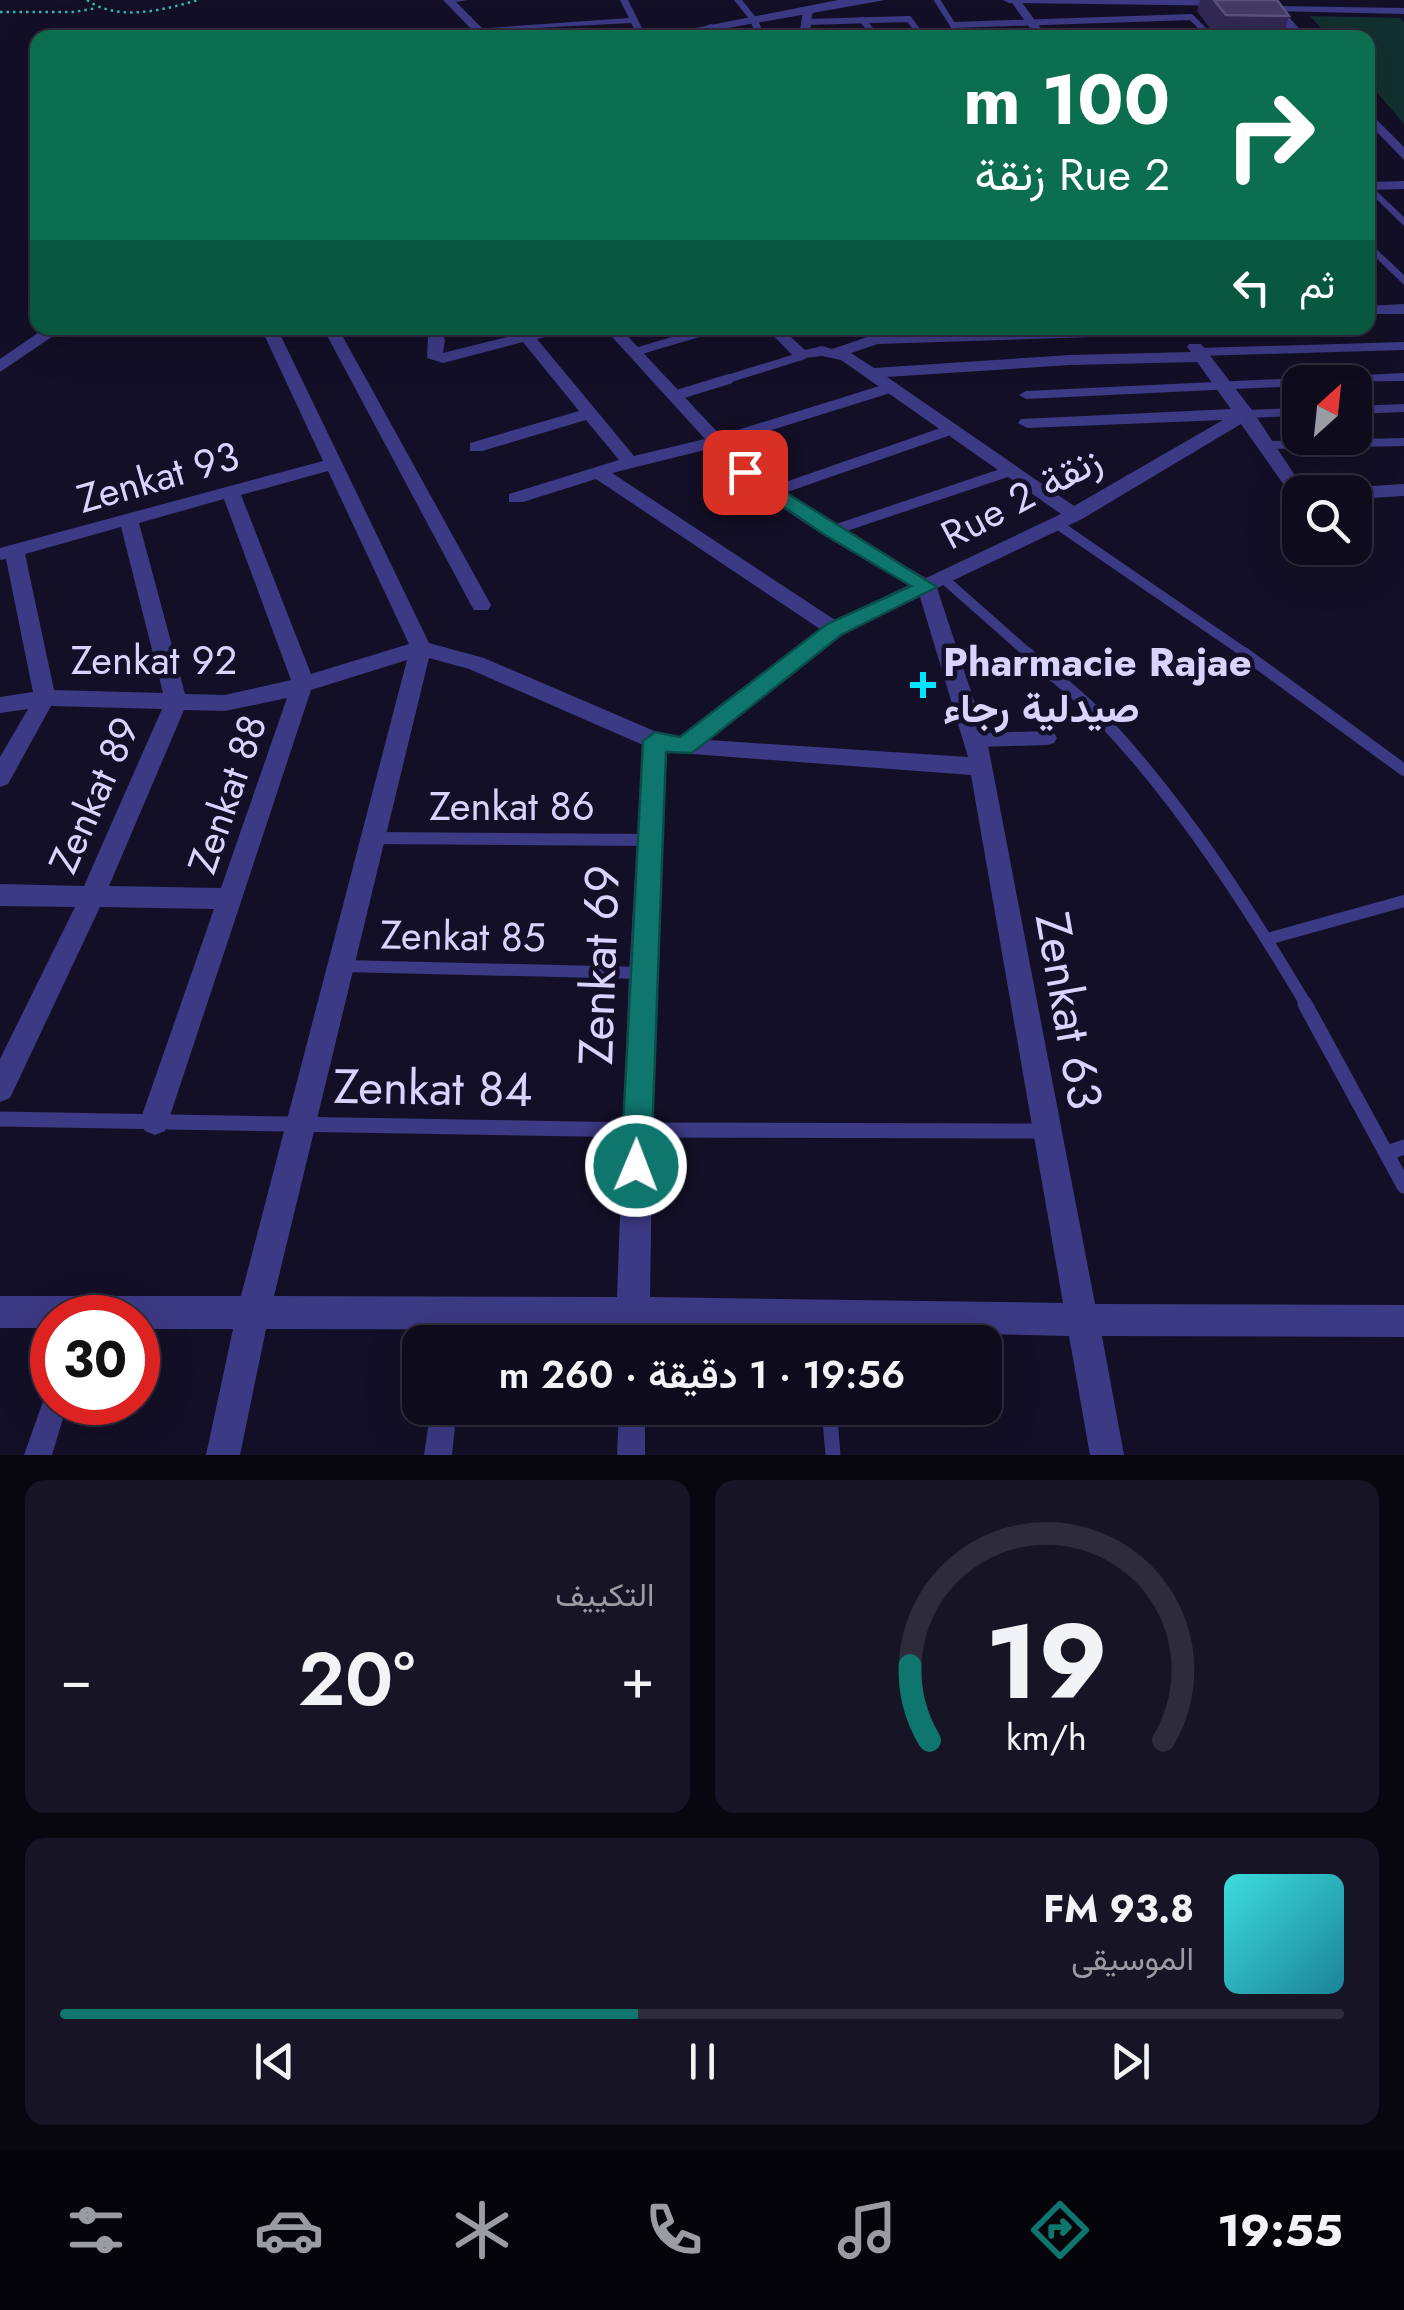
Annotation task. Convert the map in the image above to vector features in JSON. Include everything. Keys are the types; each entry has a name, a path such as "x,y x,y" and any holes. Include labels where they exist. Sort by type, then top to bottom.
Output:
{"street":[{"path":"448,0 464,0"},
{"path":"448,0 478,30"},
{"path":"624,0 641,30"},
{"path":"738,0 758,30"},
{"path":"720,30 754,20 808,15 880,0"},
{"path":"1012,0 1212,2 1404,10"},
{"path":"1012,0 1037,30"},
{"path":"1212,2 1227,0"},
{"path":"1275,7 1295,30"},
{"path":"805,30 808,15"},
{"path":"525,30 634,20"},
{"path":"1375,130 1404,156"},
{"path":"1375,186 1404,186"},
{"path":"1375,193 1404,223"},
{"path":"1375,251 1404,282"},
{"path":"1375,308 1404,309"},
{"path":"0,367 46,335"},
{"path":"223,1455 253,1314 421,648 272,335"},
{"path":"334,335 482,605"},
{"path":"435,335 436,358 534,335"},
{"path":"619,335 677,395 728,458 832,531 935,583"},
{"path":"780,335 802,356 838,352 876,339 988,335"},
{"path":"1188,335 1286,475"},
{"path":"527,337 630,462"},
{"path":"856,344 886,376 953,429 1075,514"},
{"path":"838,352 886,376 1200,354 1404,346"},
{"path":"1026,395 1404,377"},
{"path":"1372,409 1404,408"},
{"path":"1027,423 1282,413"},
{"path":"476,447 588,414"},
{"name":"Rue 2 زنقة","path":"684,747 834,630 1057,524 1246,414"},
{"path":"516,498 630,462 716,442"},
{"path":"1266,446 1404,442"},
{"name":"Zenkat 93","path":"8,553 334,464"},
{"path":"598,472 834,630"},
{"path":"1372,492 1404,490"},
{"name":"Zenkat 88","path":"156,1121 304,682 231,493"},
{"name":"Zenkat 89","path":"0,1088 64,962 176,702 129,521"},
{"path":"0,778 45,698 8,553"},
{"name":"Zenkat 63","path":"935,583 977,753 1107,1455"},
{"path":"421,648 476,662 655,741 684,747 977,753 1048,738"},
{"name":"Zenkat 92","path":"0,705 45,698 176,702 252,699 421,648"},
{"name":"Zenkat 69","path":"633,1325 642,973 655,741"},
{"path":"0,894 231,899"},
{"path":"0,1312 30,1313"},
{"path":"160,1315 253,1314 402,1325"},
{"path":"920,1325 1081,1320 1404,1321"},
{"path":"38,1455 48,1425"},
{"path":"438,1455 442,1425"},
{"path":"631,1455 632,1425"}],"lane":[{"path":"937,0 957,30"},
{"path":"808,15 913,20 920,30"},
{"path":"954,25 1191,17 1204,30"},
{"path":"862,20 871,30"},
{"path":"635,352 692,335"},
{"path":"677,395 802,356"},
{"path":"716,442 886,376"},
{"path":"772,492 953,429"},
{"path":"832,531 1010,471"},
{"path":"1057,524 1316,702 1404,770"},
{"path":"935,583 1099,716 1145,767 1267,938 1327,1040 1404,1186"},
{"name":"Zenkat 86","path":"375,838 649,840"},
{"path":"1267,938 1404,902"},
{"name":"Zenkat 85","path":"343,966 642,973"},
{"name":"Zenkat 84","path":"0,1119 637,1130 1045,1131"},
{"path":"1386,1153 1404,1146"},
{"path":"831,1425 833,1455"}],"path":[{"path":"86,0 97,8"},
{"path":"0,12 148,10 198,0"}],"green space":[{"path":"1310,16 1400,18 1404,22 1404,124 1375,90 1375,30 1323,30"}],"building":[{"path":"1214,0 1277,0 1289,16 1226,15"}],"place":[{"name":"Pharmacie Rajae صيدلية رجاء","path":"923,685"}],"route":[{"path":"636,1166 655,741 684,747 834,630 927,587 832,531 745,472"}]}
